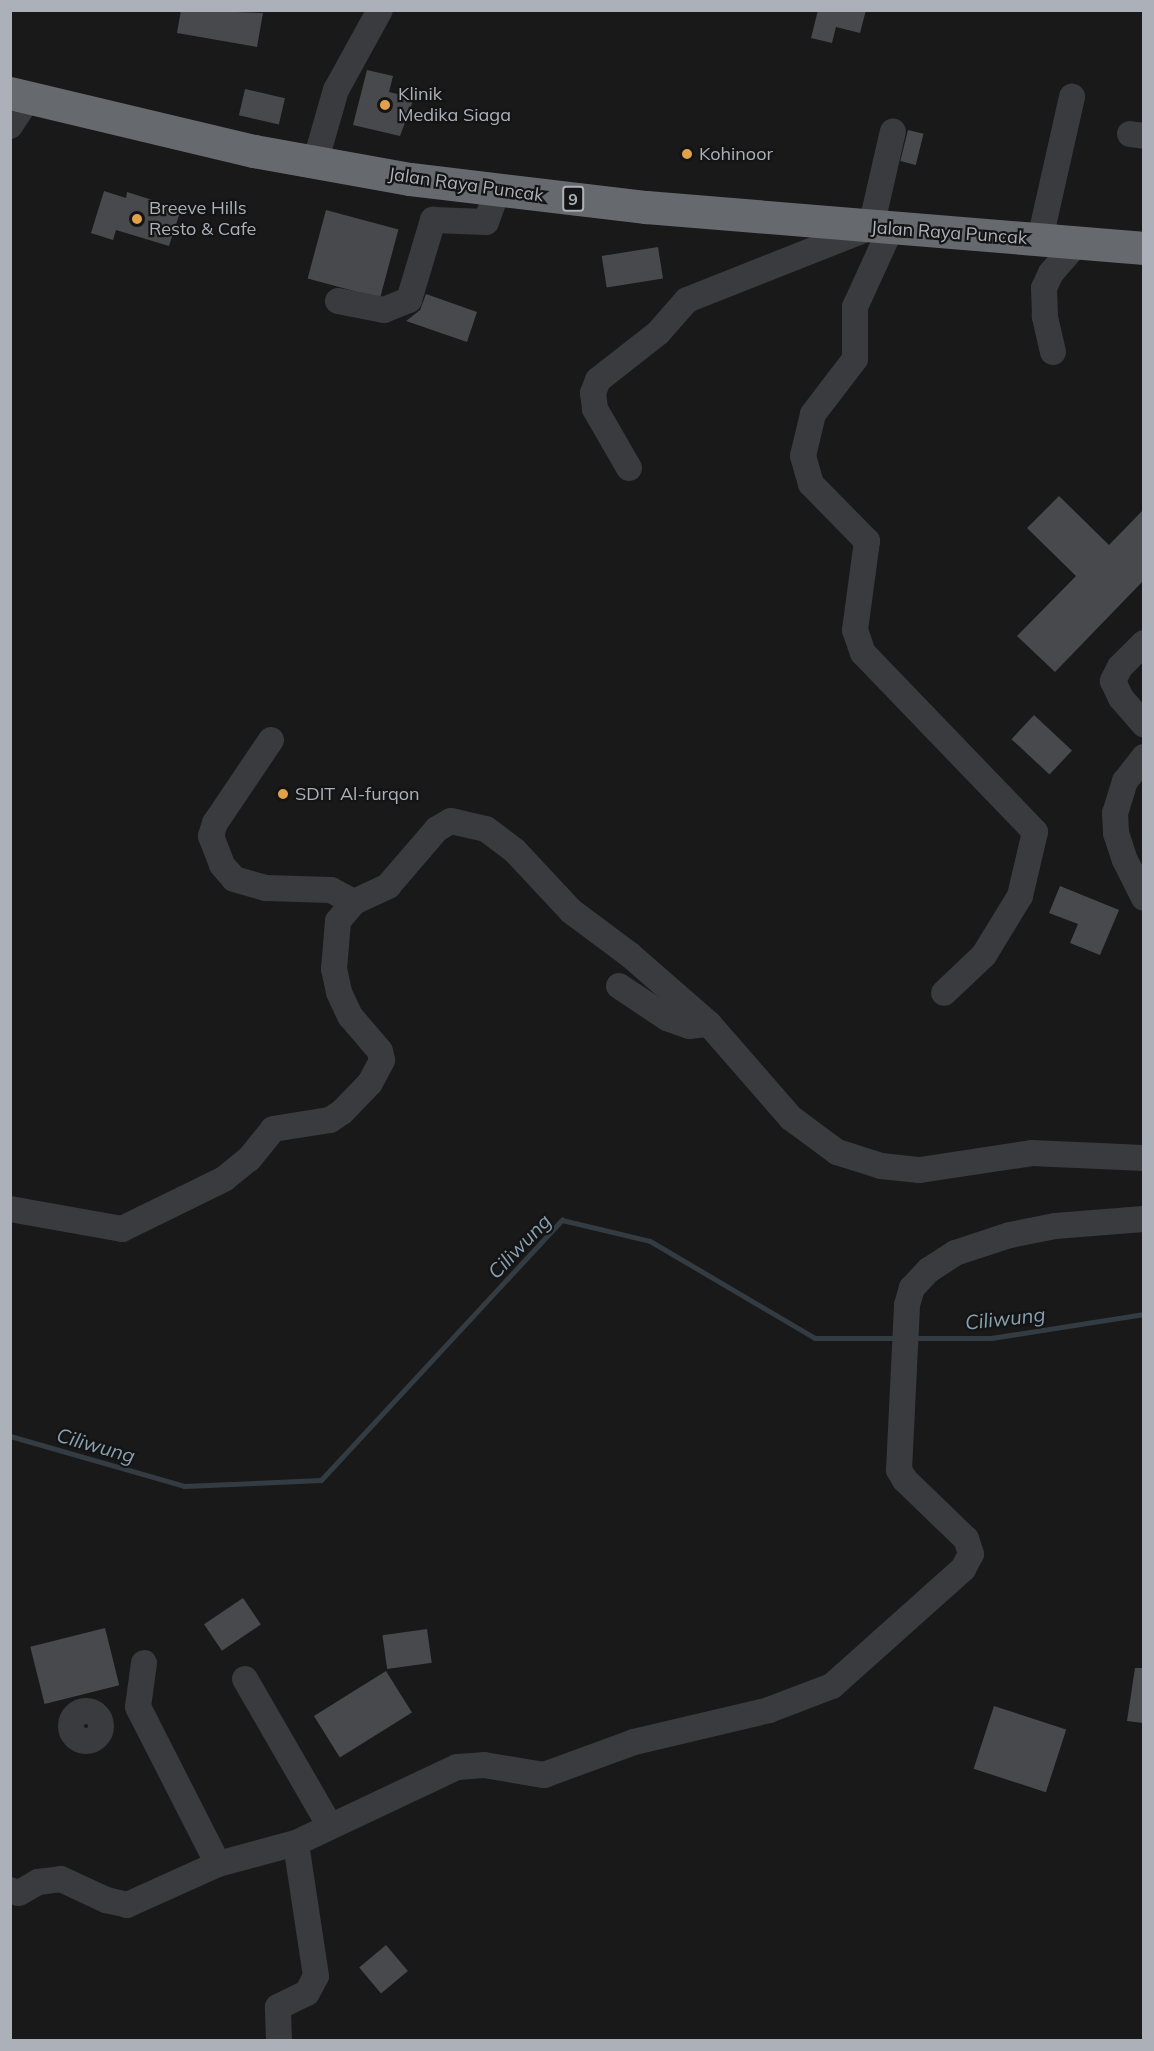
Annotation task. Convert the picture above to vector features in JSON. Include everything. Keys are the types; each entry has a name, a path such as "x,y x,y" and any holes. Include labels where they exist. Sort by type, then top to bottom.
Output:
{"highway":[{"name":"Jalan Raya Puncak","path":"20,96 315,163 497,191 881,228 1143,248"}],"street":[{"path":"315,163 336,90 380,10"},
{"path":"10,126 20,96"},
{"path":"1040,239 1072,97"},
{"path":"893,131 881,228 855,307 855,359 813,414 803,456 811,484 867,541 855,630 863,653 1035,832 1020,896 984,955 944,993"},
{"path":"338,301 384,310 409,300 433,220 486,222 497,191"},
{"path":"629,468 595,409 593,393 604,374 658,333 687,300 881,228"},
{"path":"1053,352 1045,316 1044,288 1051,273 1078,242"},
{"path":"1143,643 1120,667 1113,681 1121,698 1143,724"},
{"path":"271,740 215,823 211,836 222,865 234,879 266,888 331,890 354,902"},
{"path":"1143,757 1125,781 1115,813 1125,860 1143,898"},
{"path":"10,1209 122,1229 224,1179 249,1159 273,1129 325,1121 342,1112 370,1083 382,1060 380,1051 351,1016 335,980 336,926 354,902 388,886 441,826 451,822 477,825 514,850 571,910 709,1024 791,1118 822,1144 850,1158 920,1170 1032,1153 1143,1158"},
{"path":"619,986 667,1018 689,1026 709,1024"},
{"path":"10,1890 19,1893 38,1882 61,1879 106,1900 127,1905 218,1864 296,1843 457,1767 476,1764 544,1775 634,1742 769,1710 832,1686 970,1558 971,1548 966,1539 905,1480 899,1470 908,1305 915,1283 955,1253 1010,1235 1055,1226 1143,1219"},
{"path":"144,1663 138,1707 218,1864"},
{"path":"245,1679 330,1826"},
{"path":"101,1721 138,1707"},
{"path":"279,2040 278,2007 307,1994 316,1976 296,1843"}],"building":[{"path":"181,10 263,13 257,47 177,33"},
{"path":"818,10 866,10 860,33 836,27 832,43 811,38"},
{"name":"Klinik Medika Siaga","path":"367,70 393,76 389,92 414,98 400,136 353,125"},
{"path":"245,89 285,98 279,125 239,115"},
{"path":"908,130 924,134 916,165 900,161"},
{"name":"Breeve Hills Resto & Cafe","path":"104,191 126,198 127,192 181,209 169,246 116,230 113,240 91,233"},
{"path":"326,210 398,229 380,298 308,279"},
{"path":"658,247 663,279 607,288 602,256"},
{"path":"426,294 477,312 467,342 406,321 420,310"},
{"path":"1059,496 1109,545 1143,510 1143,581 1055,672 1017,636 1076,576 1027,528"},
{"path":"1034,715 1072,750 1050,775 1011,739"},
{"path":"1060,886 1119,910 1100,955 1070,943 1078,924 1049,913"},
{"path":"243,1598 261,1625 222,1651 204,1624"},
{"path":"105,1628 119,1685 45,1704 30,1647"},
{"path":"427,1629 432,1663 387,1669 382,1635"},
{"path":"1135,1668 1143,1668 1143,1723 1127,1721"},
{"path":"386,1671 412,1713 340,1758 314,1716"},
{"path":"994,1706 1066,1729 1046,1792 974,1769"},
{"path":"386,1945 408,1971 381,1994 359,1967"}],"waterway":[{"name":"Ciliwung","path":"10,1436 184,1486 321,1480 562,1220 650,1241 815,1338 897,1338"},
{"name":"Ciliwung","path":"913,1338 991,1338 1144,1314"}],"place":[{"name":"Klinik Medika Siaga","path":"385,105"},
{"name":"Kohinoor","path":"687,154"},
{"name":"Breeve Hills Resto & Cafe","path":"137,219"},
{"name":"SDIT Al-furqon","path":"283,794"}]}
